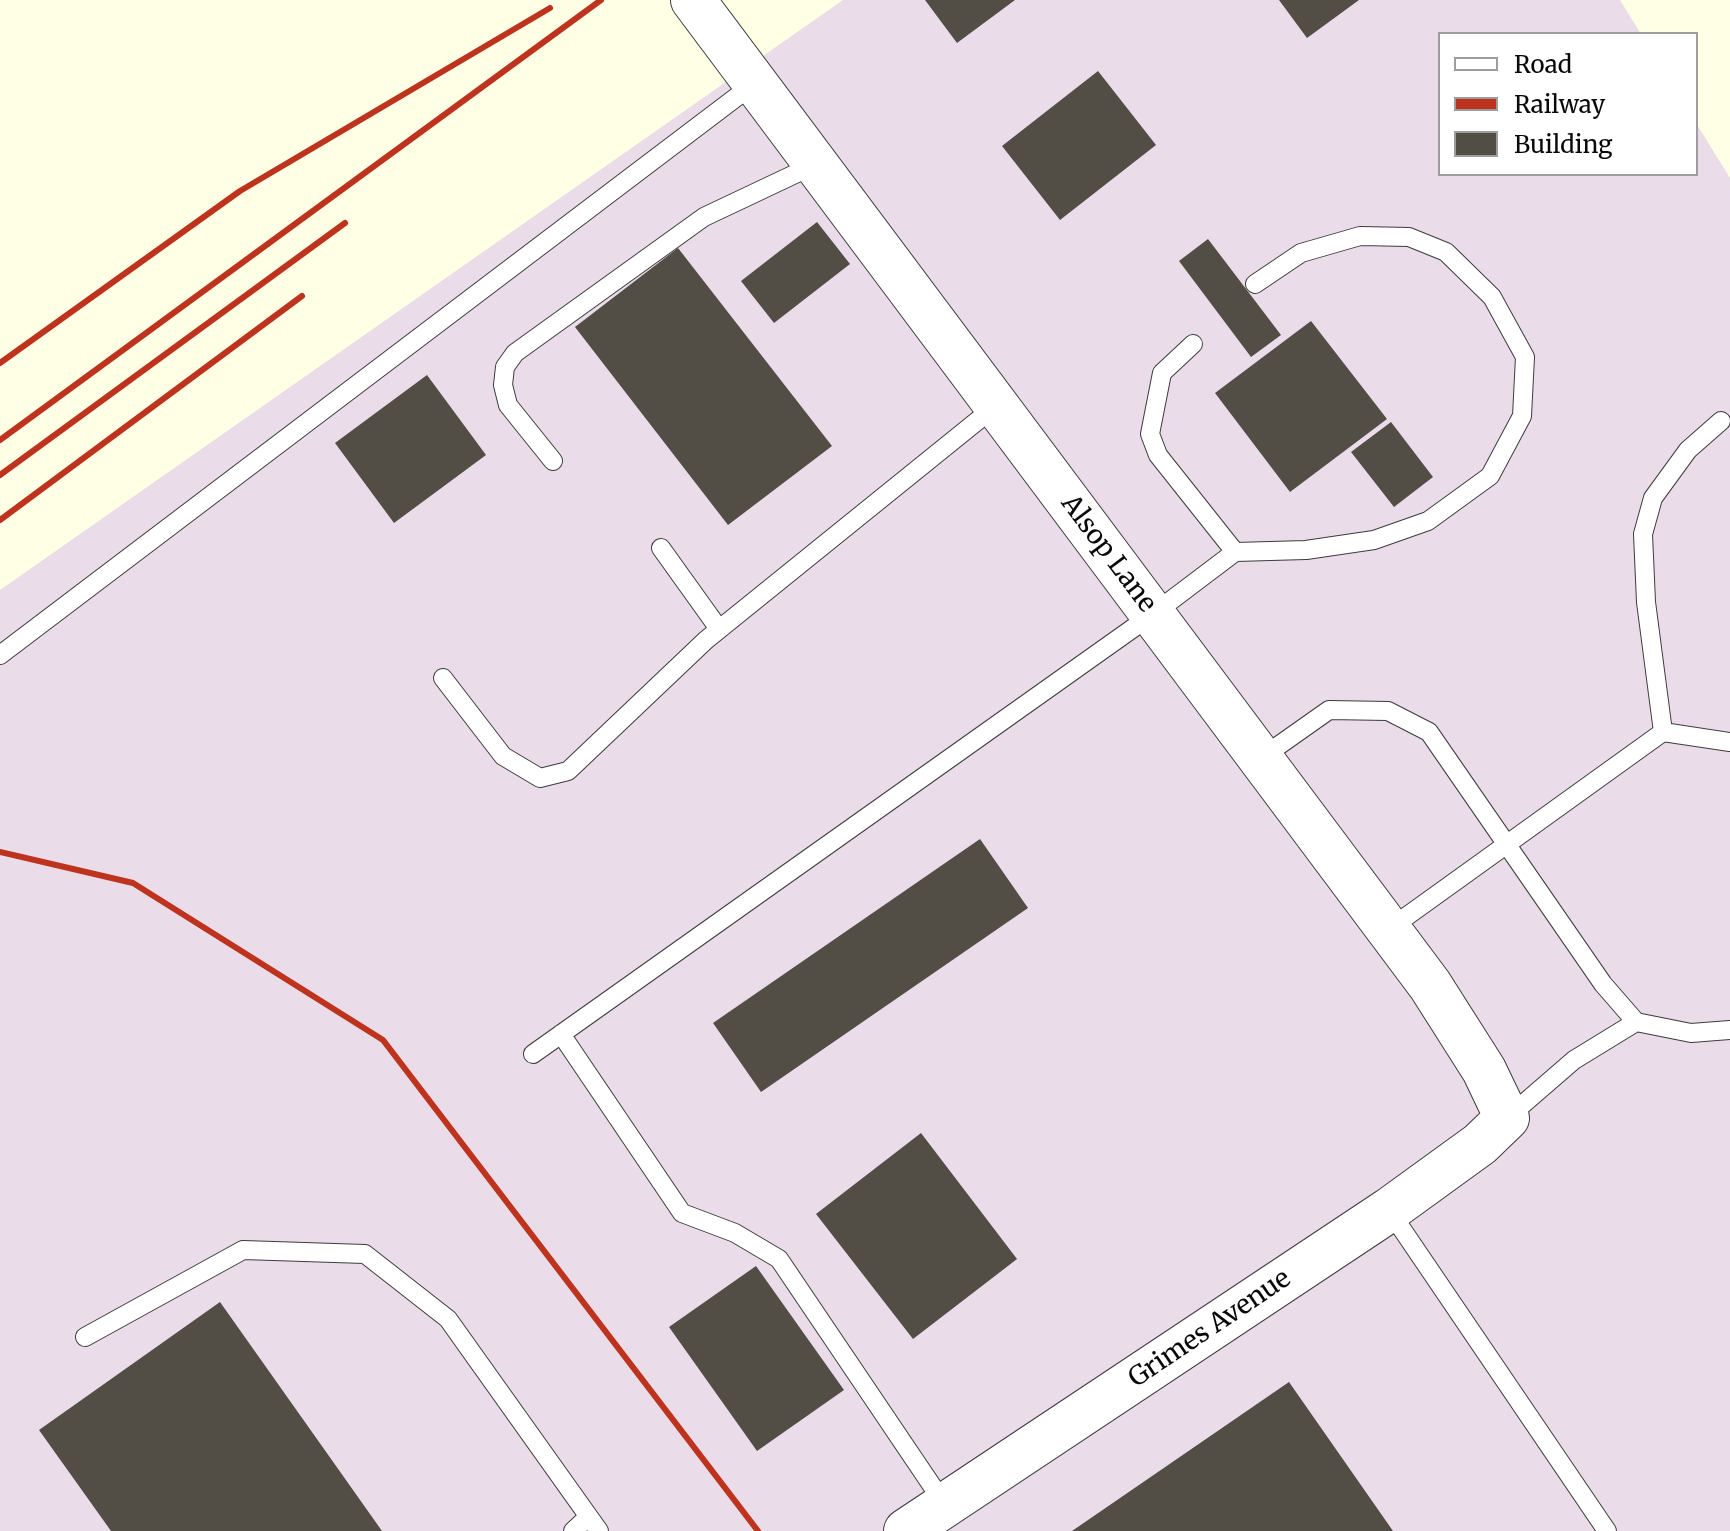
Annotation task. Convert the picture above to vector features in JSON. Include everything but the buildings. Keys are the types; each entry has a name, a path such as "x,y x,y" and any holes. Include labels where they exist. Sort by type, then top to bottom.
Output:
{"street":[{"name":"Alsop Lane","path":"693,0 1389,929 1469,1046 1507,1118"},
{"name":"Grimes Avenue","path":"906,1531 1389,1210 1480,1144 1507,1118"}],"lane":[{"path":"0,655 755,83"},
{"path":"553,461 508,405 503,385 505,367 515,353 704,217 816,164"},
{"path":"533,1054 1153,614 1235,552 1306,550 1374,540 1428,521 1490,476 1522,416 1525,357 1492,297 1446,252 1409,237 1360,236 1301,253 1255,284"},
{"path":"1193,344 1162,373 1150,434 1158,455 1235,552"},
{"path":"443,678 503,756 540,778 568,771 719,629 997,405"},
{"path":"1663,732 1646,602 1643,534 1653,498 1688,450 1721,421"},
{"path":"661,548 719,629"},
{"path":"1261,758 1329,710 1388,711 1429,732 1603,984 1636,1022 1691,1033 1730,1030"},
{"path":"1389,929 1663,732 1730,742"},
{"path":"1507,1118 1574,1060 1636,1022"},
{"path":"561,1034 682,1213 735,1233 779,1259 945,1505"},
{"path":"1389,1210 1607,1531"},
{"path":"85,1337 243,1250 365,1254 448,1319 594,1524 573,1531"}],"shaded area":[{"path":"843,0 1620,0 1640,32 1438,32 1438,176 1698,176 1698,126 1730,178 1730,1531 0,1531 0,590"}],"railway":[{"path":"0,440 601,0"},
{"path":"0,363 240,191 550,8"},
{"path":"0,475 345,223"},
{"path":"0,520 302,296"},
{"path":"0,852 133,883 383,1040 758,1531"}]}
